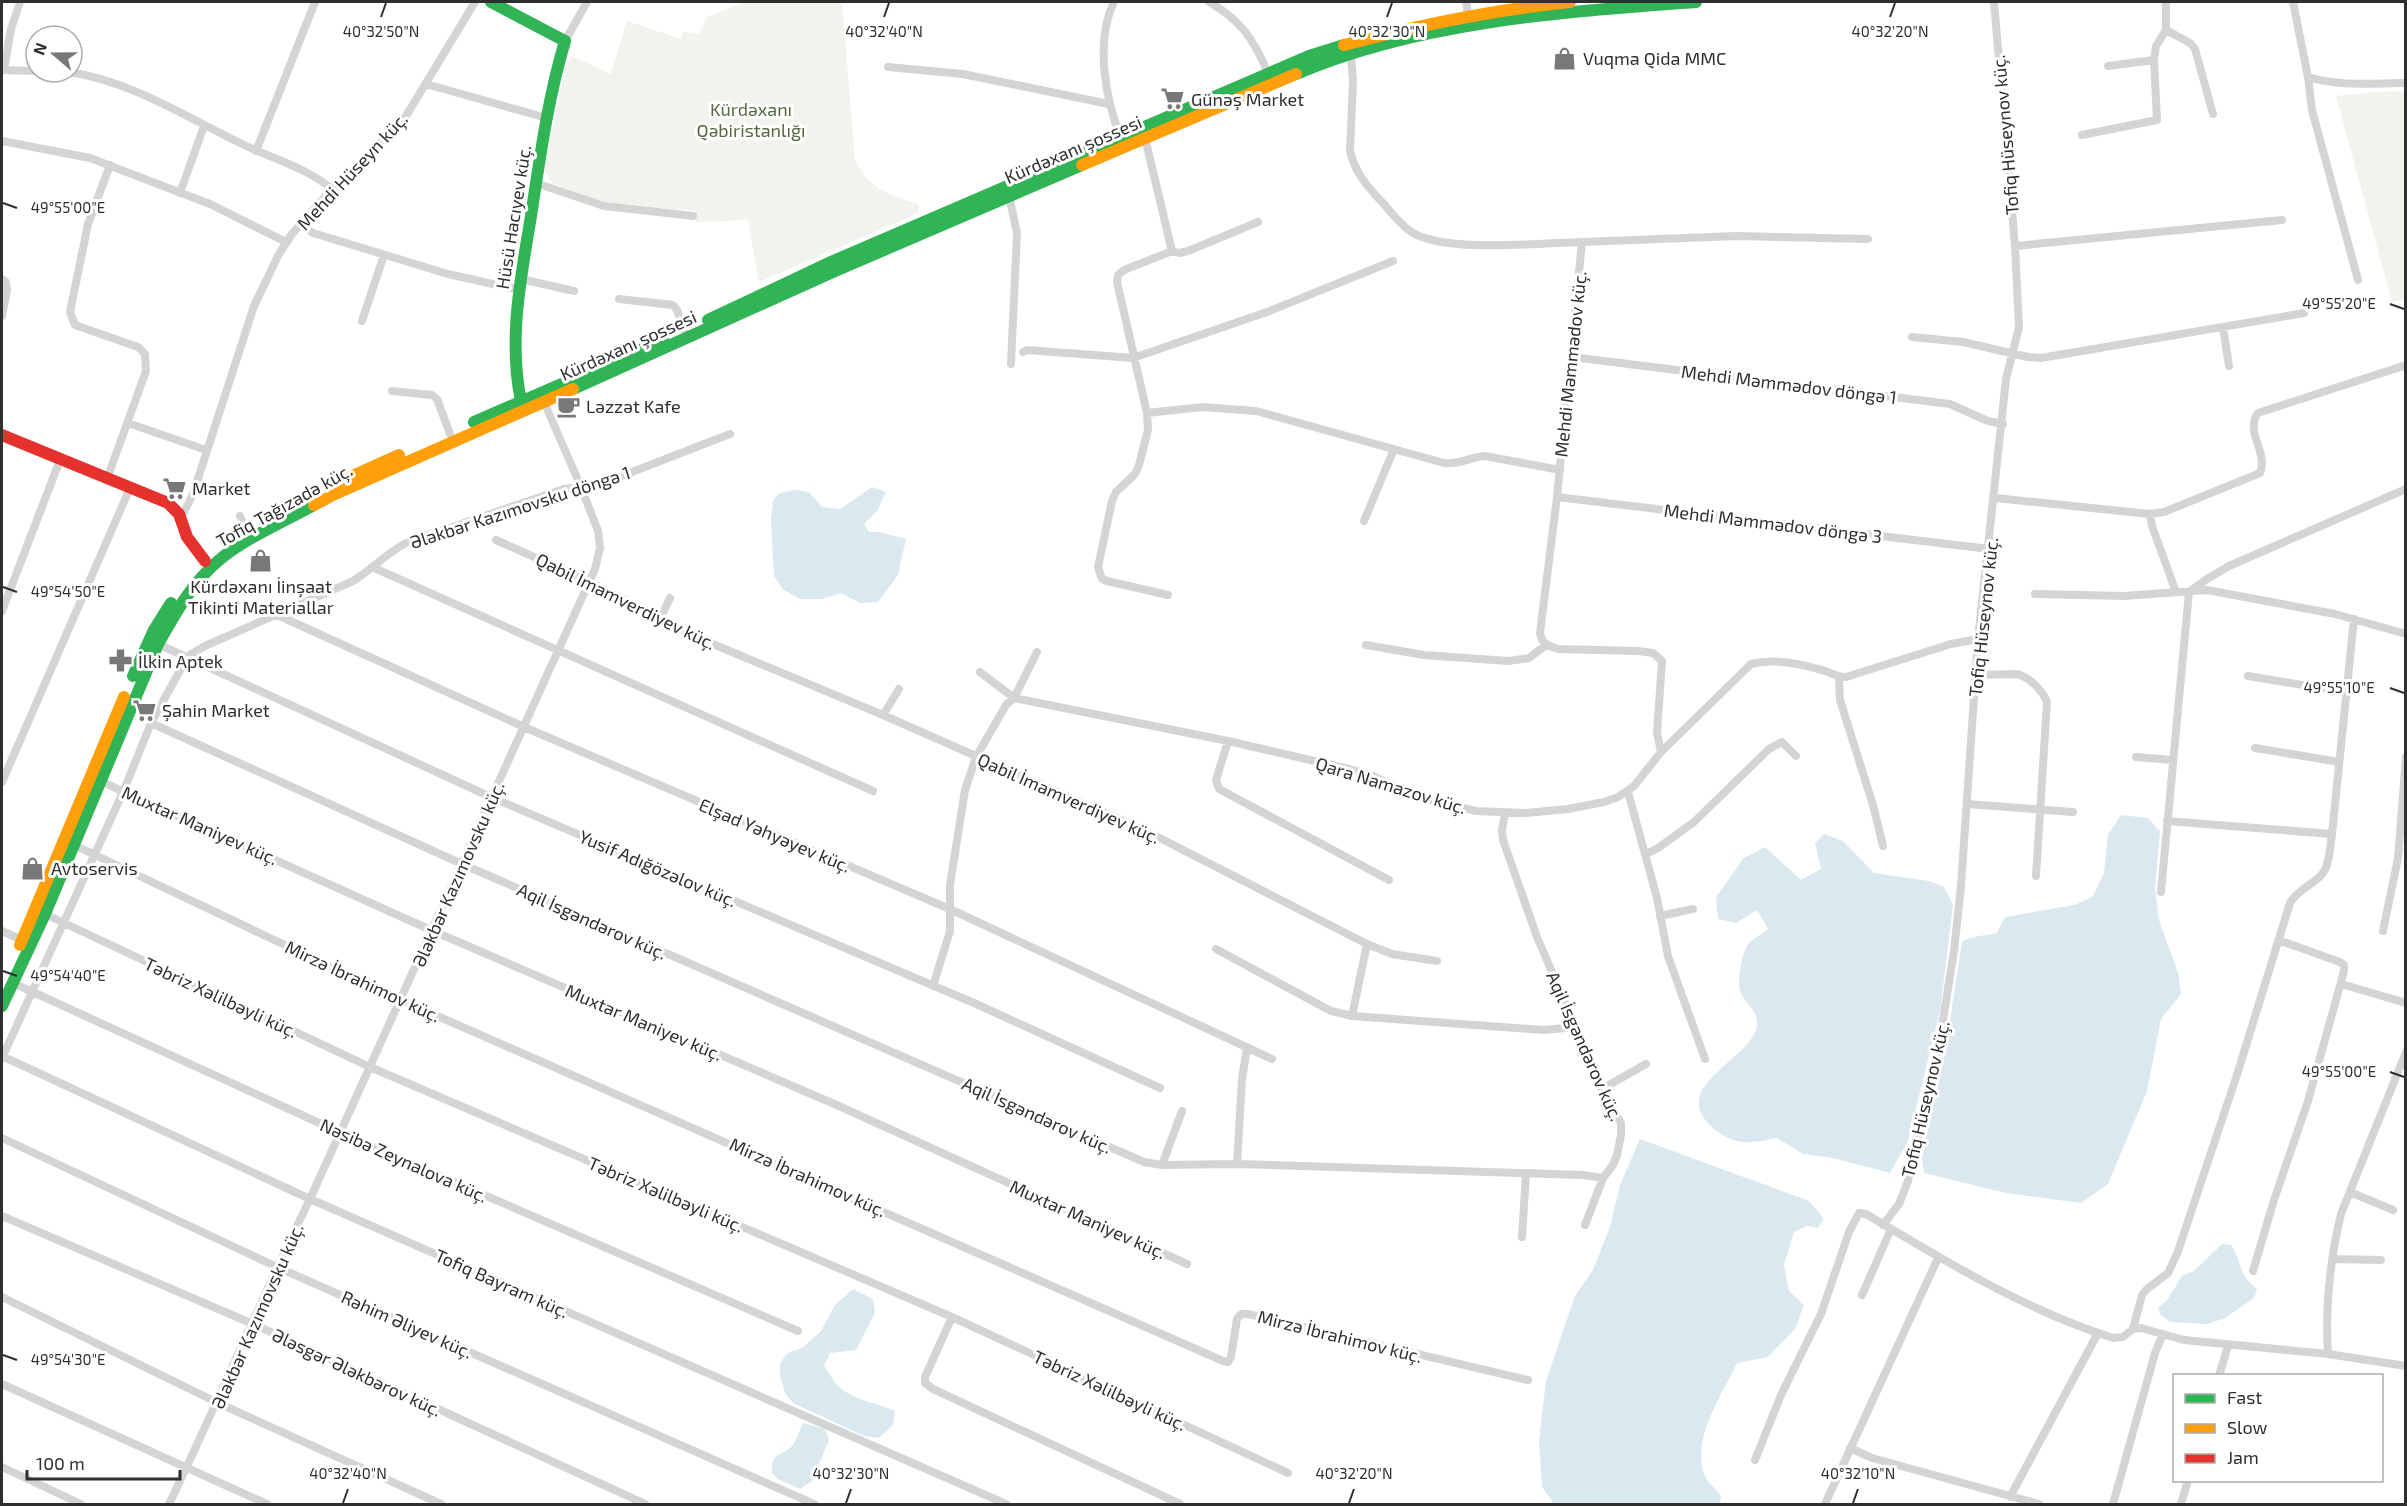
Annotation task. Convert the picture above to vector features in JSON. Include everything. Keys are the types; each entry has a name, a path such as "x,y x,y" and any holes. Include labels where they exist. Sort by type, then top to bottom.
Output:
{"main road":[{"path":"491,2 566,41"},
{"name":"Kürdəxanı şossesi","path":"523,405 544,402 833,266 1009,196 1145,138 1349,44 1468,14 1514,5 1570,2"},
{"name":"Kürdəxanı şossesi","path":"523,405 684,331 1121,138 1269,79 1351,55 1468,26 1544,16 1696,2"},
{"name":"Hüsü Hacıyev küç.","path":"523,405 516,384 513,357 521,284 553,81 566,41"},
{"name":"Tofiq Tağızadə küç.","path":"7,984 45,914 130,681 154,630 175,597 207,565 247,532 331,486 523,405"},
{"name":"Tofiq Tağızadə küç.","path":"2,1006 22,940 100,781 158,644 207,565 335,494 523,405"},
{"path":"2,435 168,503 182,516 186,535 194,550 207,565"}],"street":[{"path":"20,2 11,29 3,70 24,71"},
{"path":"256,151 315,2"},
{"name":"Mehdi Hüseyn küç.","path":"182,516 193,494 254,306 286,242 332,189 395,129 426,84 475,2"},
{"path":"566,41 587,2"},
{"path":"1114,2 1103,38 1109,104 1121,138"},
{"path":"1209,2 1228,14 1249,34 1269,79"},
{"path":"1466,2 1468,14"},
{"name":"Tofiq Hüseynov küç.","path":"1862,1295 1887,1227 1908,1181 1940,1039 1954,951 1978,639 2006,380 2019,327 2015,246 1994,2"},
{"path":"2082,135 2157,120 2154,60 2156,46 2166,30 2166,2"},
{"path":"2293,2 2312,110 2358,280"},
{"path":"2166,30 2190,43 2195,49 2213,114"},
{"path":"1351,55 1353,81 1350,151 1353,162 1363,182 1403,226 1414,234 1454,245 1736,236 1868,239"},
{"path":"2108,66 2154,60"},
{"path":"888,67 963,74 1109,104"},
{"path":"84,75 115,82 256,151 307,170 332,189"},
{"path":"2308,77 2322,82 2349,84 2406,83"},
{"path":"426,84 547,118"},
{"path":"180,193 204,126"},
{"path":"1145,138 1172,251"},
{"path":"2,141 75,154 110,165 225,211 286,242"},
{"path":"107,479 146,371 145,354 138,347 75,325 70,312 88,224 110,165"},
{"path":"536,183 604,206 693,216"},
{"path":"1009,196 1017,233 1011,364"},
{"path":"2015,246 2282,219"},
{"path":"1168,595 1102,579 1098,567 1112,501 1116,492 1135,474 1148,430 1117,282 1118,274 1172,251 1179,254 1188,251 1258,222"},
{"path":"301,225 313,233 448,274 574,291"},
{"name":"Mehdi Məmmədov küç.","path":"1546,645 1540,633 1557,498 1582,242"},
{"path":"362,321 384,255"},
{"path":"1023,352 1027,350 1133,358 1268,312 1393,261"},
{"path":"2,279 6,282 2,316"},
{"path":"619,298 673,305 684,331"},
{"path":"1912,337 1963,342 2041,358 2304,313"},
{"path":"2223,327 2229,366"},
{"name":"Mehdi Məmmədov döngə 1","path":"1572,357 1950,404 1988,421 2003,424"},
{"path":"1995,498 2150,514 2181,506 2260,472 2262,463 2252,426 2258,413 2406,364"},
{"path":"393,391 432,395 437,399 450,434"},
{"name":"Ələkbər Kazımovsku küç.","path":"169,1504 218,1403 277,1267 433,931 590,582 599,557 600,540 581,487 544,402"},
{"path":"1146,413 1202,407 1256,411 1444,463 1455,464 1485,456 1560,470"},
{"path":"128,423 206,450"},
{"name":"Ələkbər Kazımovsku döngə 1","path":"188,656 275,614 353,581 389,552 408,542 564,489 601,484 730,434"},
{"path":"1364,521 1394,449"},
{"path":"2,611 60,460"},
{"path":"2,782 130,488"},
{"path":"2161,892 2189,592 2229,566 2406,489"},
{"name":"Mehdi Məmmədov döngə 3","path":"1557,498 1989,549"},
{"path":"2150,514 2152,526 2176,592"},
{"path":"240,516 247,532"},
{"name":"Qabil İmamverdiyev küç.","path":"496,540 590,582 702,639 883,714 1148,832 1367,944 1392,954 1437,961"},
{"path":"372,567 873,791"},
{"path":"2034,594 2124,596 2207,590 2354,619 2406,634"},
{"path":"660,619 670,598"},
{"name":"Elşad Yəhyəyev küç.","path":"275,614 524,728 952,910 1217,1031 1272,1059"},
{"path":"2133,1329 2142,1295 2146,1289 2168,1273 2177,1254 2236,1078 2278,940 2295,895 2324,871 2332,834 2354,619"},
{"path":"1883,846 1873,805 1840,700 1839,677 1856,675 1951,644 1978,639"},
{"name":"Yusif Adığözəlov küç.","path":"158,644 493,798 933,986 1160,1088"},
{"path":"1366,645 1453,658 1508,661 1529,658 1546,645 1558,649 1653,653 1662,661 1657,733 1661,752"},
{"path":"933,986 951,930 950,885 963,804 976,757 1006,705 1014,698 1037,652"},
{"path":"2,1057 124,790 151,723 188,656"},
{"name":"Qara Namazov küç.","path":"1014,698 1349,768 1419,797 1452,807 1505,814 1568,809 1604,802 1628,792 1661,752 1751,664 1775,662 1816,668 1839,677"},
{"path":"980,672 1014,698"},
{"path":"1976,675 2018,674 2024,676 2045,696 2047,702 2036,876"},
{"path":"2248,676 2345,692"},
{"path":"883,714 899,689"},
{"name":"Aqil İsgəndərov küç.","path":"151,723 462,864 1152,1164 1237,1164 1526,1173 1603,1178 1613,1165 1622,1129 1621,1123 1602,1089 1537,937 1508,857 1502,829 1505,814"},
{"path":"1228,741 1216,780 1216,785 1220,789 1389,880"},
{"path":"1646,854 1695,822 1769,749 1782,742 1796,756"},
{"path":"2255,748 2339,762"},
{"path":"2136,757 2173,759"},
{"path":"2383,931 2398,858 2400,808 2406,757"},
{"name":"Muxtar Maniyev küç.","path":"100,781 433,931 839,1106 1187,1264"},
{"path":"1628,792 1646,854 1668,956 1705,1059"},
{"path":"1967,804 2073,812"},
{"path":"2167,821 2332,834"},
{"name":"Mirzə İbrahimov küç.","path":"70,843 401,1000 1223,1361 1228,1362 1231,1357 1237,1319 1241,1314 1248,1314 1528,1380"},
{"path":"1660,916 1693,909"},
{"name":"Təbriz Xəlilbəyli küç.","path":"45,914 370,1067 952,1317 1288,1473"},
{"path":"2,931 22,940"},
{"path":"2253,1271 2274,1200 2308,1101 2344,966 2340,962 2278,940"},
{"path":"1352,1016 1367,944"},
{"path":"1216,949 1331,1011 1352,1016 1544,1030 1575,1027"},
{"name":"Nəsibə Zeynalova küç.","path":"7,984 31,991 339,1132 798,1331"},
{"path":"2341,984 2406,1003"},
{"path":"1237,1164 1242,1079 1247,1048"},
{"path":"2328,1354 2326,1310 2342,1214 2406,1052"},
{"name":"Tofiq Bayram küç.","path":"2,1057 310,1199 1006,1504"},
{"path":"1602,1089 1646,1064"},
{"path":"1162,1165 1182,1111"},
{"name":"Rəhim Əliyev küç.","path":"2,1138 277,1267 814,1504"},
{"path":"1522,1237 1526,1173"},
{"path":"1586,1225 1603,1178"},
{"path":"2350,1192 2393,1210"},
{"path":"1755,1460 1781,1395 1821,1314 1854,1219 1859,1214 1866,1215 1938,1258 2035,1306 2098,1333 2118,1338 2133,1329 2141,1328 2184,1340 2328,1354 2406,1366"},
{"name":"Ələsgər Ələkbərov küç.","path":"2,1216 253,1324 645,1504"},
{"path":"1825,1504 1938,1258"},
{"path":"2333,1259 2381,1260"},
{"path":"2,1297 218,1403 441,1504"},
{"path":"952,1317 925,1377 925,1383 933,1389 1180,1504"},
{"path":"2010,1497 2098,1333"},
{"path":"2113,1504 2163,1334"},
{"path":"2220,1374 2228,1346"},
{"path":"2,1384 267,1504"},
{"path":"1850,1448 1872,1458 2039,1504"},
{"path":"2,1467 81,1504"},
{"path":"2181,1504 2187,1482"}],"green space":[{"name":"Kürdəxanı Qəbiristanlığı","path":"744,2 842,2 855,161 868,179 882,190 919,205 919,213 759,282 748,220 696,222 695,211 620,205 590,198 552,183 544,170 565,68 571,56 611,74 627,21 681,39 683,32 699,34 707,17"},
{"path":"2405,91 2405,299 2392,302 2336,96"}],"shaded area":[{"path":"872,487 886,492 877,511 864,524 869,532 880,532 906,539 898,575 878,602 860,603 841,593 822,599 800,599 784,590 774,576 771,520 773,501 778,494 794,490 809,492 822,507 840,509"},
{"path":"2121,815 2148,818 2160,831 2155,888 2159,920 2179,976 2181,994 2161,1019 2147,1091 2108,1184 2081,1203 2006,1193 1924,1173 1922,1158 1945,1053 1962,942 1966,939 1997,933 2005,917 2075,905 2093,896 2104,873 2108,835"},
{"path":"1824,834 1843,841 1874,873 1929,881 1944,887 1953,905 1940,1011 1908,1141 1890,1173 1833,1158 1803,1154 1777,1138 1751,1142 1736,1141 1713,1128 1701,1113 1699,1100 1704,1087 1751,1039 1757,1027 1754,1012 1740,991 1740,973 1746,947 1768,929 1757,910 1736,923 1718,919 1716,897 1744,858 1765,847 1801,880 1821,869 1815,843"},
{"path":"1640,1139 1809,1201 1824,1219 1818,1228 1807,1226 1794,1232 1784,1265 1789,1291 1804,1305 1795,1329 1768,1357 1737,1363 1710,1417 1705,1431 1701,1460 1705,1477 1721,1496 1720,1504 1554,1504 1542,1487 1539,1441 1546,1381 1575,1296 1593,1270 1610,1227 1620,1185"},
{"path":"2222,1244 2231,1245 2243,1273 2257,1289 2254,1298 2225,1318 2207,1324 2170,1322 2160,1314 2158,1308 2168,1299 2182,1276 2194,1271"},
{"path":"853,1289 873,1299 875,1313 856,1350 830,1353 824,1366 836,1384 844,1391 895,1411 893,1425 879,1438 864,1436 793,1403 785,1393 780,1375 780,1364 787,1353 802,1348 821,1331 835,1305"},
{"path":"803,1423 825,1429 829,1440 812,1481 800,1489 778,1479 772,1473 772,1466 774,1458 794,1443"}],"traffic: fast":[{"path":"491,2 565,41 545,128 517,308 516,355 521,401"},
{"path":"1296,74 1343,56 1442,31 1544,15 1696,2"},
{"path":"708,320 831,262 1309,56 1344,45"},
{"path":"573,389 835,271 1082,165"},
{"path":"474,422 663,340"},
{"path":"2,1006 45,914 158,644 177,611 200,579 228,553 314,505"},
{"path":"133,676 154,630 171,603"}],"traffic: slow":[{"path":"1344,45 1456,19 1570,2"},
{"path":"1082,165 1296,74"},
{"path":"314,505 573,389"},
{"path":"337,483 399,455"},
{"path":"20,945 124,697"}],"traffic: jam":[{"path":"2,435 168,503 179,514 187,537 205,561"}],"place":[{"name":"Vuqma Qida MMC","path":"1565,58"},
{"name":"Günəş Market","path":"1173,99"},
{"name":"Ləzzət Kafe","path":"568,406"},
{"name":"Market","path":"174,488"},
{"name":"Kürdəxanı İinşaat Tikinti Materiallar","path":"261,560"},
{"name":"İlkin Aptek","path":"120,661"},
{"name":"Şahin Market","path":"144,710"},
{"name":"Avtoservis","path":"33,868"}]}
